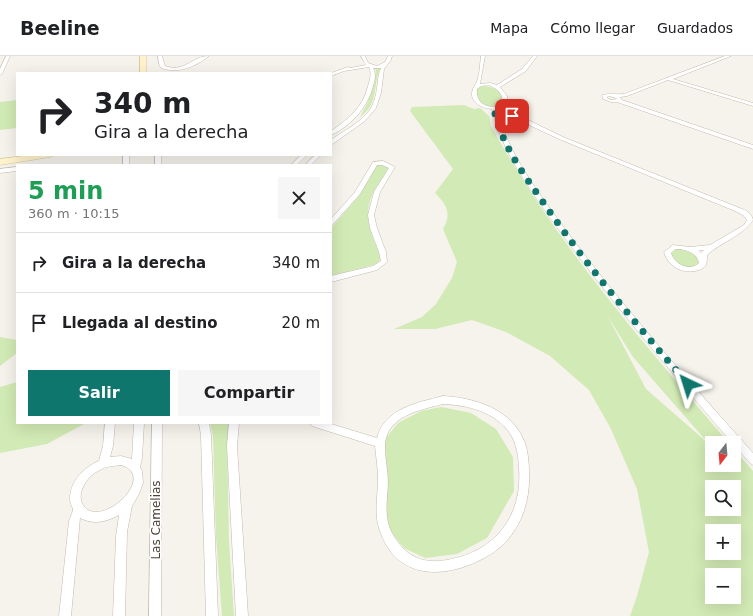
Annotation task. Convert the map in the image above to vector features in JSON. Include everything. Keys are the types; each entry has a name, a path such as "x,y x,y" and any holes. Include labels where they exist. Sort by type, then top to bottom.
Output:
{"street":[{"path":"0,74 8,56"},
{"path":"143,56 143,72"},
{"path":"160,56 161,65 171,69 187,67 207,56"},
{"path":"332,132 352,119 367,100 373,74 370,66 364,62 363,56"},
{"path":"332,142 361,121 371,111 376,101 382,69 388,62 390,56"},
{"path":"483,56 482,77 474,90 474,95 478,102 484,107 496,108 561,138 737,209 749,217 750,220 746,226 712,246 704,254 703,264 697,269 685,269 673,263 667,256 669,249 673,247 690,249 712,246"},
{"path":"497,87 524,70 535,56"},
{"path":"730,56 617,98 753,147"},
{"path":"332,75 364,62"},
{"path":"344,70 385,65"},
{"path":"482,77 490,84 497,87 504,95 506,108 520,118"},
{"path":"477,86 509,79"},
{"path":"669,79 753,106"},
{"path":"496,108 505,105"},
{"path":"496,108 496,121 503,138 563,231 634,321 753,460"},
{"path":"352,119 361,121"},
{"path":"0,162 43,156"},
{"path":"295,164 303,156"},
{"path":"309,164 317,156"},
{"path":"332,222 358,193 372,168 376,164 383,163 392,167 379,188 373,205 372,215 374,230 383,252 384,262 375,268 332,279"},
{"path":"0,171 16,169"},
{"path":"690,249 699,254 703,260"},
{"path":"443,400 458,400 475,404 491,411 508,425 520,443 524,478 523,497 515,520 505,536 491,548 469,559 448,565 431,567 417,564 407,558 395,546 386,533 382,521 383,474 379,443 385,428 394,419 407,411 425,404 443,400"},
{"path":"104,462 108,446 110,424"},
{"path":"135,468 139,424"},
{"name":"Las Camelias","path":"156,616 157,424"},
{"path":"204,424 206,435 212,616"},
{"path":"234,424 232,446 242,616"},
{"path":"318,424 379,443"},
{"path":"122,460 135,468 138,475 138,485 128,502 120,509 103,517 90,517 84,515 78,508 75,503 75,494 79,484 86,474 94,468 104,462 122,460"},
{"path":"120,616 122,534 123,520 128,502"},
{"path":"65,616 74,521 78,508"}],"green space":[{"path":"374,67 381,67 378,73 373,100 366,112 360,117 368,102 376,71"},
{"path":"482,86 491,87 499,91 503,97 499,106 486,106 480,102 476,89"},
{"path":"16,100 16,128 0,130 0,102"},
{"path":"464,105 474,109 480,108 489,116 491,126 516,169 572,251 633,329 723,436 705,436 705,439 633,357 607,315 646,389 705,441 705,472 741,472 741,457 753,471 753,616 630,616 649,552 637,489 611,429 589,390 550,356 506,332 472,320 435,329 394,329 422,317 436,304 452,278 457,262 443,229 446,224 448,214 447,210 443,202 435,193 453,169 410,111 412,107"},
{"path":"377,165 385,165 388,168 387,171 375,189 371,199 368,216 371,232 381,258 377,264 332,276 332,227 356,199"},
{"path":"678,249 692,253 699,258 699,264 686,267 679,264 670,254 672,251"},
{"path":"0,337 16,340 16,354 0,366"},
{"path":"16,382 16,424 84,424 47,444 0,453 0,387"},
{"path":"441,407 471,413 496,429 513,457 514,491 487,538 457,554 425,558 404,548 382,521 383,450 386,438 398,423 421,411"},
{"path":"210,424 230,424 227,434 229,542 234,616 222,616 216,537 213,436"}],"route":[{"path":"512,116 498,108 494,109 496,121 503,138 523,172 563,231 592,270 688,384"}]}
